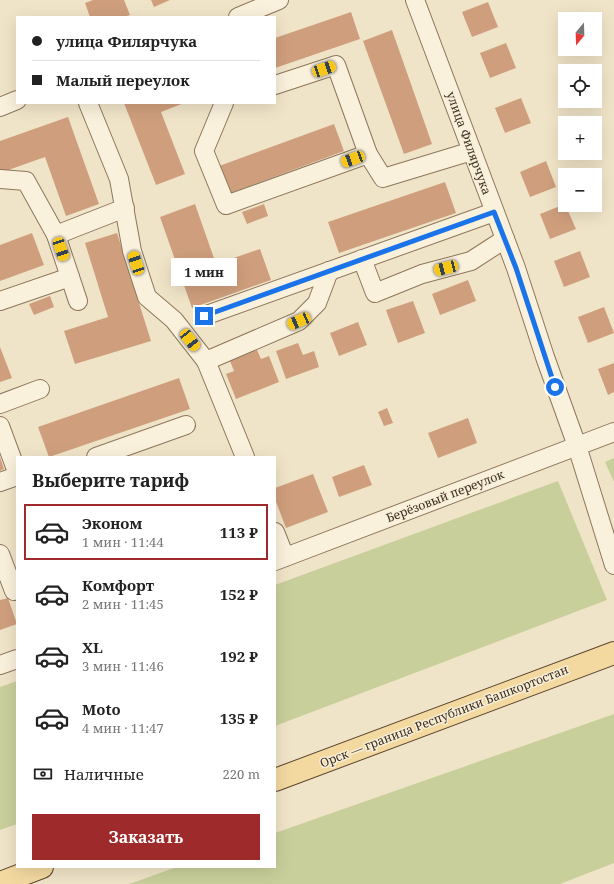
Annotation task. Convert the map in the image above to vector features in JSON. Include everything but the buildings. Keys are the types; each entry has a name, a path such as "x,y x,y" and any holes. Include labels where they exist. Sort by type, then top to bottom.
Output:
{"main road":[{"name":"Орск — граница Республики Башкортостан","path":"276,780 614,653"},
{"path":"0,883 39,868"}],"street":[{"path":"240,16 279,0"},
{"name":"улица Филярчука","path":"415,0 516,268 544,357 576,446 614,565"},
{"path":"276,85 336,64 368,154 383,178 472,151"},
{"path":"0,107 16,100"},
{"path":"88,104 120,179 132,251 147,297 174,320 206,361 245,456"},
{"path":"224,104 204,151 226,205 368,154"},
{"path":"0,179 26,181 56,235 78,301"},
{"path":"56,235 125,208"},
{"path":"204,316 494,212"},
{"path":"362,260 375,293 422,274 471,261 505,240"},
{"path":"206,361 299,321 317,303 329,271"},
{"path":"0,301 70,277"},
{"path":"0,404 40,390"},
{"path":"99,456 186,425"},
{"path":"0,426 16,469"},
{"name":"Берёзовый переулок","path":"280,559 614,432"},
{"path":"0,482 16,476"},
{"path":"276,537 280,559"},
{"path":"0,554 14,591 16,590"},
{"path":"0,665 16,659"}],"green space":[{"path":"614,458 614,482 605,462"},
{"path":"558,481 607,600 276,726 276,585"},
{"path":"16,681 16,824 0,830 0,687"},
{"path":"614,714 614,863 560,884 129,884 174,868 276,868 276,833"}],"route":[{"path":"204,316 494,212 516,268 555,387"}]}
